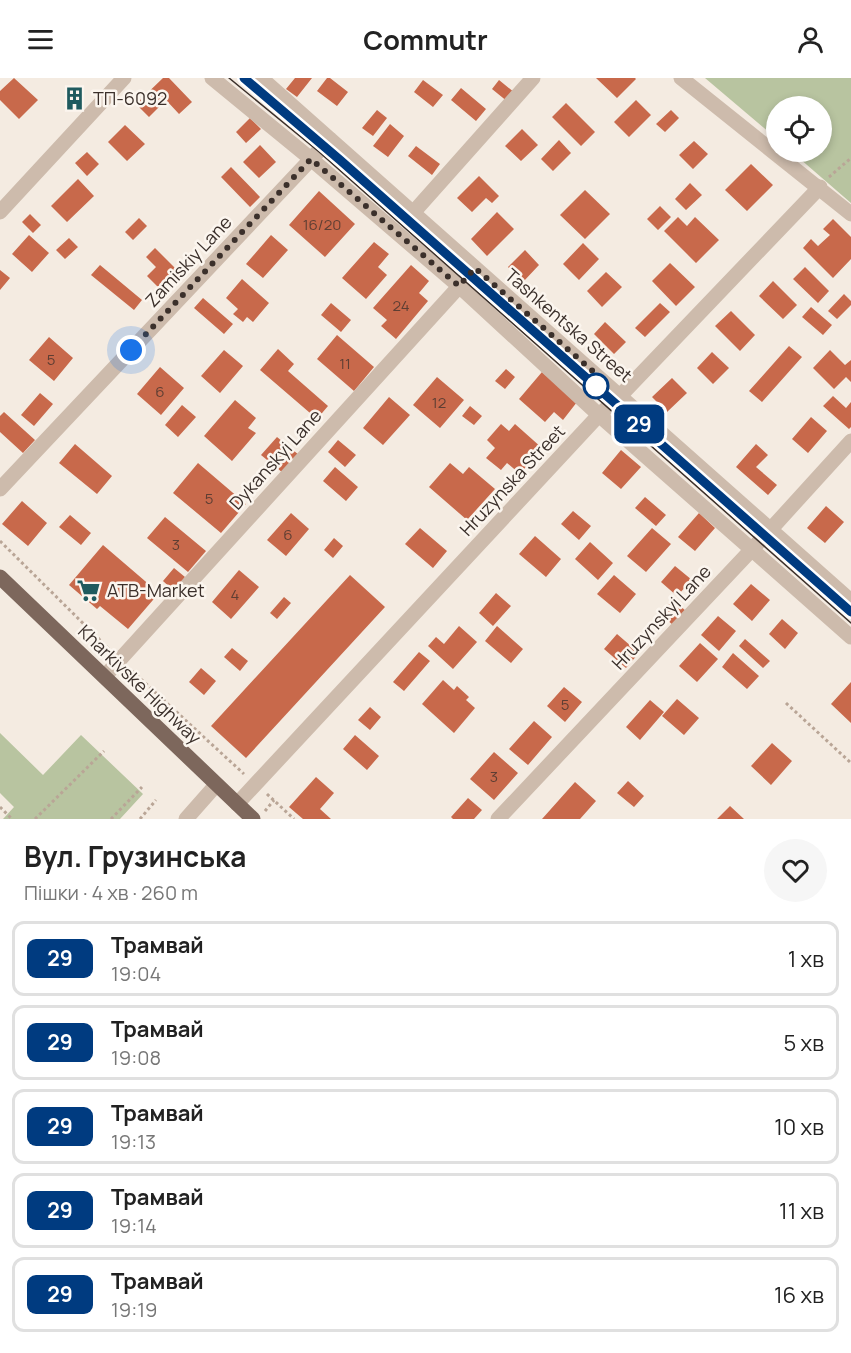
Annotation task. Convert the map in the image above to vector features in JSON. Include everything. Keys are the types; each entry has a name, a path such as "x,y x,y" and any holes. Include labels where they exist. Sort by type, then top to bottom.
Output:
{"main road":[{"name":"Kharkivske Highway","path":"0,577 253,819"}],"street":[{"path":"0,212 124,78"},
{"path":"212,78 311,159 459,286 599,415 851,637"},
{"name":"Tashkentska Street","path":"261,78 851,601"},
{"path":"412,214 533,78"},
{"path":"681,78 851,214"},
{"name":"Zamiskiy Lane","path":"0,489 330,139"},
{"name":"Hruzynska Street","path":"237,804 599,415 820,188"},
{"name":"Dykanskyi Lane","path":"105,676 475,268"},
{"name":"Hruzynskyi Lane","path":"498,819 851,441"},
{"path":"186,819 216,785"}],"path":[{"path":"820,188 830,175 851,158"},
{"path":"0,541 120,660 294,819"},
{"path":"786,703 851,763"},
{"path":"35,819 104,751"},
{"path":"111,819 142,787"},
{"path":"140,819 156,800"},
{"path":"0,807 12,819"}],"green space":[{"path":"705,78 851,78 851,203 804,162 832,162 832,96 766,96 766,130"},
{"path":"0,733 43,775 81,735 143,794 120,819 3,819 14,807 0,793"}],"building":[{"path":"14,78 38,100 19,119 0,100 0,91"},
{"path":"163,78 169,78 192,102 179,114 166,100 149,117 136,104"},
{"path":"295,78 312,78 297,97 286,89"},
{"path":"327,78 348,92 337,106 317,91"},
{"path":"596,78 635,78 636,79 617,98"},
{"path":"423,80 443,95 433,107 414,92"},
{"path":"499,80 515,93 508,102 492,89"},
{"path":"461,88 486,109 476,121 451,100"},
{"name":"ТП-6092","path":"74,92 81,99 76,105 69,98"},
{"path":"636,100 651,115 629,137 614,122"},
{"path":"566,103 595,132 581,146 552,117"},
{"path":"377,110 387,118 373,136 362,128"},
{"path":"671,110 679,118 665,132 656,124"},
{"path":"250,118 261,129 246,143 236,132"},
{"path":"390,124 404,136 388,157 373,146"},
{"path":"125,125 145,144 127,161 108,142"},
{"path":"522,129 538,145 521,161 505,146"},
{"path":"559,140 571,153 553,171 541,159"},
{"path":"694,141 708,154 693,169 679,155"},
{"path":"260,145 276,162 259,178 243,162"},
{"path":"416,146 440,164 432,175 408,156"},
{"path":"87,152 99,164 87,176 75,163"},
{"path":"751,164 773,185 747,211 725,190"},
{"path":"231,167 260,197 250,207 221,177"},
{"path":"479,176 499,196 492,203 486,198 472,212 457,198"},
{"path":"78,179 94,196 67,222 51,206"},
{"path":"690,183 702,195 686,210 675,199"},
{"path":"585,190 610,214 585,239 560,215"},
{"path":"319,191 355,224 325,257 289,225"},
{"path":"660,206 671,217 658,230 647,219"},
{"path":"497,212 514,229 487,256 471,239"},
{"path":"30,214 41,225 33,233 22,222"},
{"path":"678,217 687,226 695,217 719,240 696,263 664,231"},
{"path":"139,218 147,226 133,240 125,232"},
{"path":"833,219 851,237 851,259 833,278 803,248 811,239 818,246 830,235 823,229"},
{"path":"29,235 49,253 32,272 12,254"},
{"path":"271,235 288,250 263,278 246,264"},
{"path":"69,238 78,247 65,259 56,250"},
{"path":"374,242 389,254 378,267 387,275 366,299 342,278"},
{"path":"583,243 599,259 579,280 563,264"},
{"path":"155,248 183,276 173,285 167,278 158,287 147,276 156,267 146,257"},
{"path":"525,250 539,265 523,282 508,267"},
{"path":"670,263 695,287 676,306 652,281"},
{"path":"100,265 142,300 134,310 91,275"},
{"path":"411,265 429,281 419,293 428,301 396,339 381,326 387,320 373,308"},
{"path":"805,267 829,291 818,303 793,279"},
{"path":"0,270 10,278 0,290"},
{"path":"606,272 622,287 602,307 587,291"},
{"path":"242,279 269,303 253,322 247,317 243,322 233,314 238,309 226,298"},
{"path":"773,281 797,305 783,319 759,296"},
{"path":"844,294 851,301 851,305 837,319 828,311"},
{"path":"203,298 233,324 224,334 194,308"},
{"path":"331,303 351,320 341,332 321,315"},
{"path":"660,303 670,312 645,337 635,328"},
{"path":"811,307 832,325 823,335 802,317"},
{"path":"731,311 755,335 740,351 715,326"},
{"path":"605,322 626,342 614,354 594,334"},
{"path":"337,335 374,367 354,391 317,359"},
{"path":"49,337 73,358 54,381 29,360"},
{"path":"789,346 802,357 762,402 749,391"},
{"path":"278,349 294,364 288,371 328,406 317,419 260,370"},
{"path":"224,350 243,366 220,393 201,376"},
{"path":"830,350 845,365 851,360 851,382 846,377 834,389 813,368"},
{"path":"712,352 729,368 713,384 697,368"},
{"path":"160,367 184,388 161,415 137,394"},
{"path":"506,369 515,377 505,389 495,381"},
{"path":"542,372 577,402 563,420 554,412 545,422 519,399"},
{"path":"437,377 464,400 440,428 413,405"},
{"path":"672,378 687,393 667,412 652,397"},
{"path":"40,393 53,404 34,426 21,415"},
{"path":"833,396 846,408 851,402 851,427 849,429 823,406"},
{"path":"389,397 410,415 383,445 363,428"},
{"path":"235,400 256,418 248,428 256,433 232,461 204,436"},
{"path":"182,405 196,417 178,437 165,425"},
{"path":"470,406 482,416 474,425 462,416"},
{"path":"4,412 35,440 23,453 0,432 0,416"},
{"path":"811,417 827,431 808,453 792,439"},
{"path":"501,424 509,431 515,424 542,448 520,474 507,463 501,470 486,458 495,448 487,440"},
{"path":"277,437 299,455 283,473 261,455"},
{"path":"338,440 356,455 345,467 328,452"},
{"path":"75,444 112,476 97,494 59,463"},
{"path":"756,444 768,455 756,467 777,485 768,495 736,467"},
{"path":"621,450 641,467 621,489 602,473"},
{"path":"198,463 246,504 221,533 173,493"},
{"path":"450,463 463,474 469,467 495,489 467,520 429,487"},
{"path":"335,467 358,487 346,501 323,481"},
{"path":"645,497 666,515 656,526 635,508"},
{"path":"22,501 47,523 28,546 2,524"},
{"path":"826,506 844,522 825,543 807,528"},
{"path":"573,511 591,526 579,540 561,524"},
{"path":"291,513 309,529 286,556 267,540"},
{"path":"699,513 715,528 695,551 678,537"},
{"path":"70,515 91,533 81,545 59,527"},
{"path":"165,517 206,551 188,572 147,538"},
{"path":"420,528 447,551 433,568 405,544"},
{"path":"652,528 671,544 646,572 627,556"},
{"path":"535,536 561,559 546,577 519,554"},
{"path":"334,538 343,546 333,558 324,550"},
{"path":"590,542 613,563 598,580 575,559"},
{"path":"103,545 159,593 128,629 100,606 97,609 69,585"},
{"path":"675,566 692,580 677,596 661,582"},
{"path":"174,568 185,577 174,591 163,581"},
{"path":"239,570 259,587 231,619 212,602"},
{"path":"350,575 385,607 246,758 211,726"},
{"path":"614,575 636,594 620,613 597,594"},
{"path":"751,584 770,600 752,621 733,604"},
{"path":"496,593 511,606 493,626 479,613"},
{"path":"284,597 291,603 277,619 270,613"},
{"path":"673,600 686,611 673,625 660,614"},
{"path":"718,616 736,631 719,651 701,635"},
{"path":"782,619 798,633 785,649 769,634"},
{"path":"459,626 477,642 453,669 428,646 436,637 444,644"},
{"path":"497,626 523,649 511,663 485,641"},
{"path":"617,634 639,653 626,668 604,649"},
{"path":"745,639 770,661 763,668 739,646"},
{"path":"700,643 718,659 697,682 679,666"},
{"path":"232,648 248,661 240,671 224,657"},
{"path":"419,652 430,661 404,691 393,682"},
{"path":"733,653 759,676 747,689 722,667"},
{"path":"201,668 216,681 204,695 189,682"},
{"path":"443,680 454,690 457,686 469,697 466,700 475,708 454,733 422,704"},
{"path":"851,682 851,723 831,704"},
{"path":"564,687 582,702 565,722 547,706"},
{"path":"677,699 699,718 684,735 662,716"},
{"path":"650,700 664,712 640,740 626,727"},
{"path":"370,707 381,717 370,730 358,720"},
{"path":"534,721 552,737 528,765 509,749"},
{"path":"355,735 379,756 367,770 343,749"},
{"path":"772,743 792,761 771,785 751,766"},
{"path":"494,752 518,773 494,800 470,779"},
{"path":"316,777 334,793 320,809 331,819 303,819 289,807"},
{"path":"628,781 644,796 634,807 617,793"},
{"path":"575,782 596,801 580,819 542,819"},
{"path":"468,798 482,810 474,819 453,819 451,817"},
{"path":"730,806 744,819 717,819"}],"tram line":[{"path":"229,78 318,151 851,623"},
{"path":"244,78 282,110"},
{"name":"29","path":"244,78 340,160 851,612"}],"place":[{"name":"ТП-6092","path":"75,98"},
{"name":"АТB-Market","path":"89,590"}],"route":[{"path":"131,350 311,159 459,286 475,268 604,381 596,386"}]}
